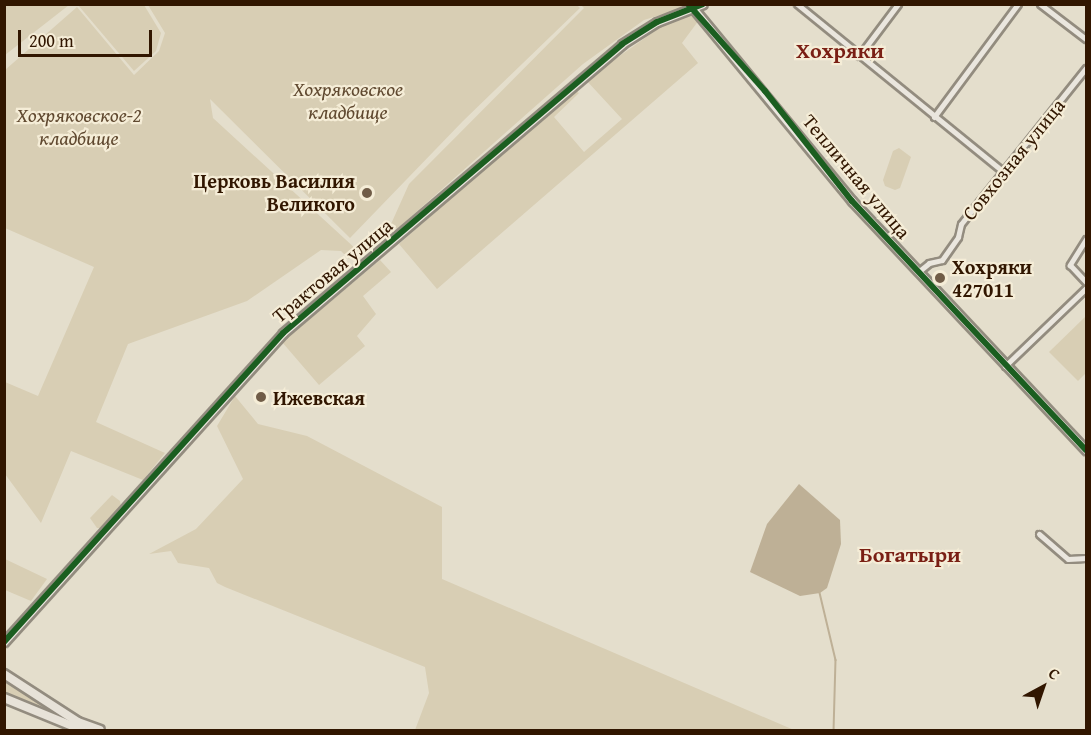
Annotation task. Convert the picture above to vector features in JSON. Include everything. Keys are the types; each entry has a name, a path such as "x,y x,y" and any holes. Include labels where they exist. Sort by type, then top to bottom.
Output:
{"main road":[{"path":"4,674 78,722 100,730"},
{"path":"4,698 82,730"}],"street":[{"name":"Трактовая улица","path":"4,642 283,333 614,51 657,22 691,6 703,4"},
{"path":"797,4 1004,172"},
{"path":"859,56 898,4"},
{"path":"934,117 1018,4"},
{"path":"1040,4 1086,39"},
{"name":"Тепличная улица","path":"691,6 790,122 820,165 1005,366 1086,450"},
{"name":"Совхозная улица","path":"918,272 929,263 942,260 958,237 961,224 1086,68"},
{"path":"1086,239 1070,265 1086,282"},
{"path":"1005,366 1086,288"},
{"path":"1039,534 1068,559 1086,558"}],"green space":[{"path":"5,4 69,4 69,5 5,55"},
{"path":"678,4 683,8 644,20 583,64 397,229 391,224 409,184 584,8 581,5"},
{"path":"78,5 144,5 161,33 156,51 134,71"},
{"path":"148,5 577,5 580,8 463,121 350,238 210,99 213,118 357,250 349,259 341,251 321,250 247,301 128,344 96,422 165,453 143,480 71,451 41,523 5,474 5,382 38,396 94,267 5,228 5,70 77,7 134,75 159,51 165,33"},
{"path":"694,14 699,20 682,43 698,63 437,289 399,244 574,90 579,93 554,117 584,152 622,119 586,80 673,18"},
{"path":"899,148 911,157 900,188 895,190 885,186 883,180 893,151"},
{"path":"380,260 391,272 363,296 376,314 357,336 365,346 319,385 282,342"},
{"path":"1086,316 1086,373 1078,381 1049,352"},
{"path":"235,396 258,424 307,436 442,507 442,579 794,730 415,730 429,693 425,667 225,587 217,583 209,568 178,563 171,551 149,554 196,529 243,479 217,426"},
{"path":"112,495 120,501 121,508 103,528 97,528 90,518"},
{"path":"5,559 47,579 31,601 5,590"},
{"path":"6,679 68,721 5,695"}],"shaded area":[{"path":"799,484 840,520 841,544 827,588 820,593 800,596 750,572 767,524"}],"waterway":[{"path":"820,593 836,660 834,730"}],"cycle path":[{"path":"688,4 765,91 852,201 1086,450"},
{"path":"4,642 283,333 622,44 657,22 703,4"}],"place":[{"name":"Церковь Василия Великого","path":"367,193"},
{"name":"Хохряки 427011","path":"940,278"},
{"name":"Ижевская","path":"261,397"}],"district":[{"name":"Хохряки","path":"840,51"},
{"name":"Богатыри","path":"910,555"}],"park label":[{"name":"Хохряковское кладбище","path":"348,100"},
{"name":"Хохряковское-2 кладбище","path":"79,126"}]}
